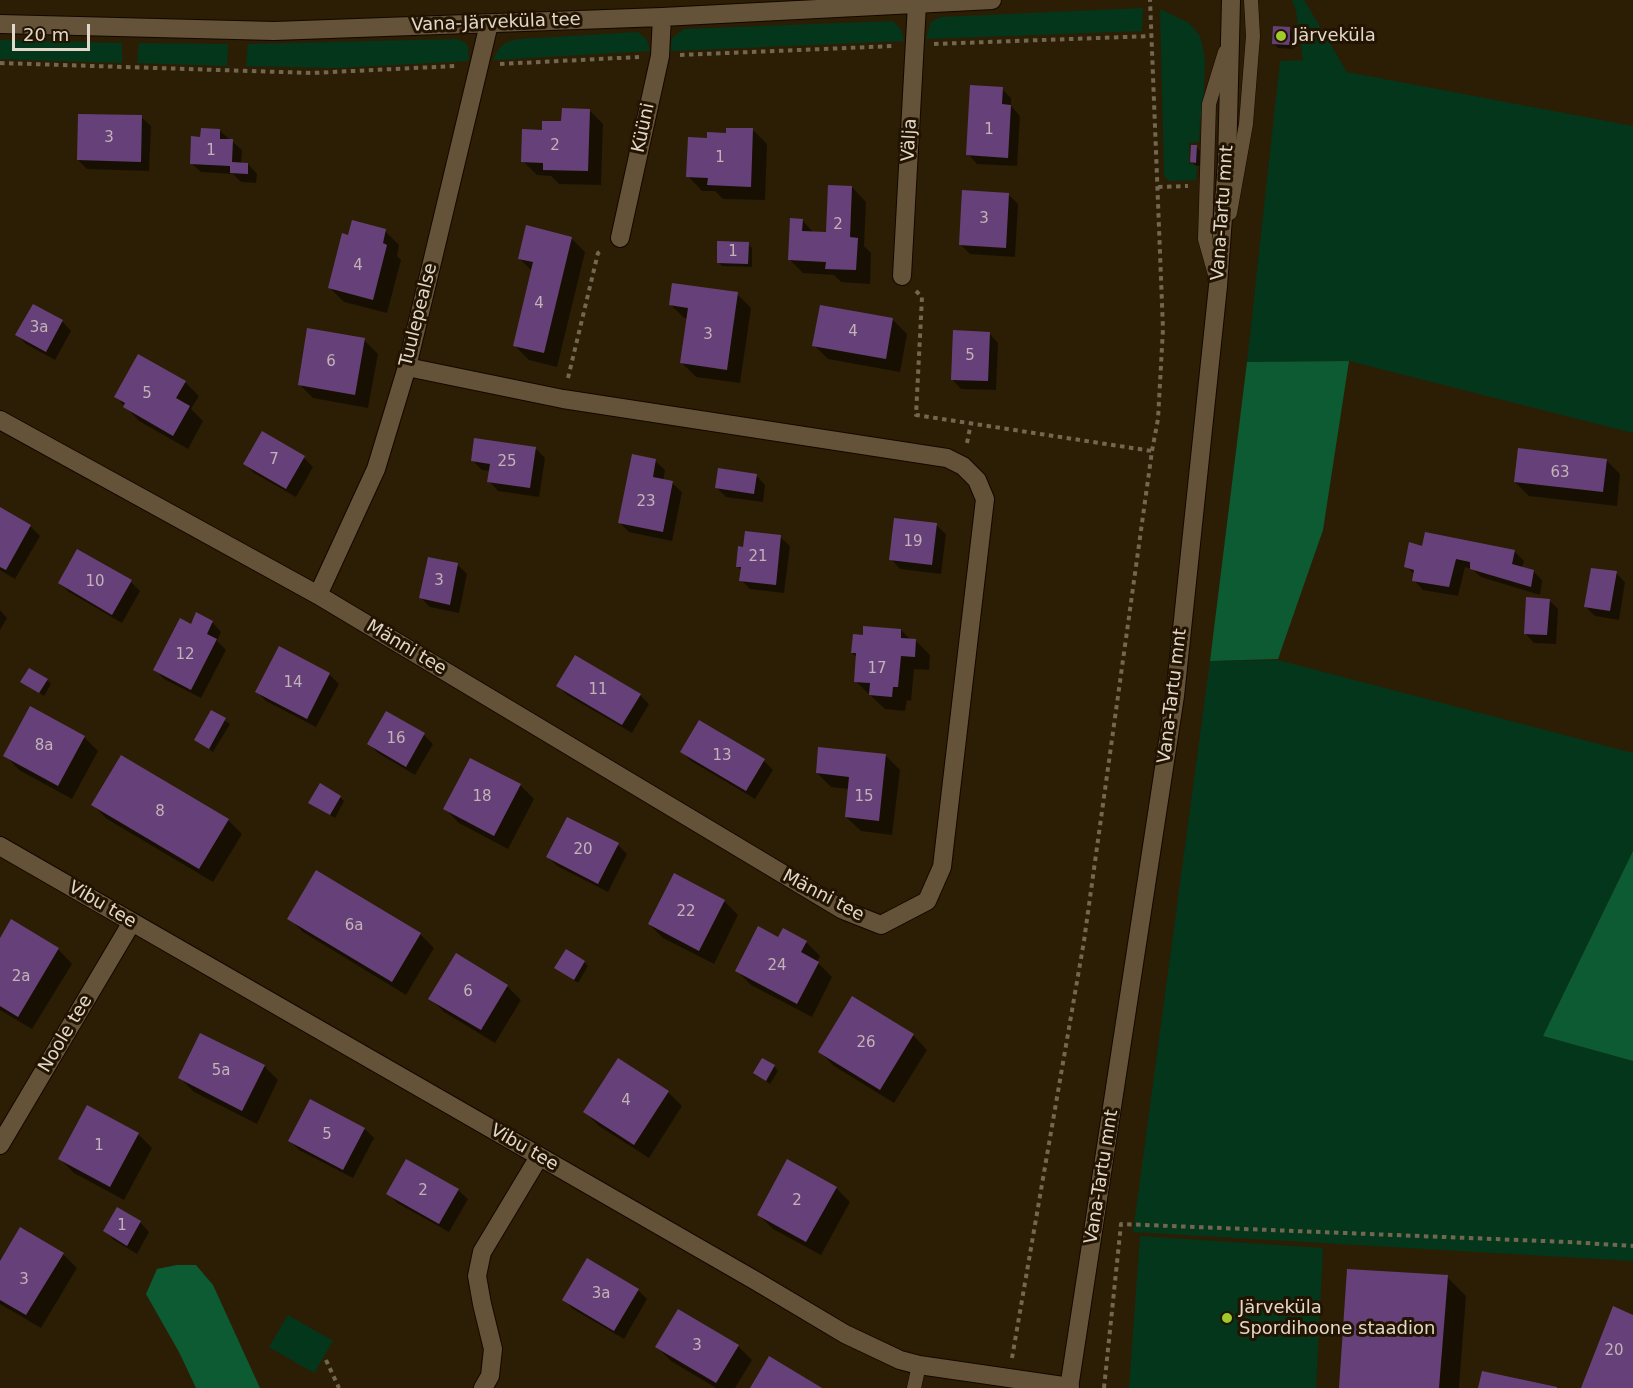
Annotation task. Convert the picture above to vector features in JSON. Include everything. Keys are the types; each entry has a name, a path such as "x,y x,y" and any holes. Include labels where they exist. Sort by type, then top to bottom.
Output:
{"street":[{"name":"Vana-Järveküla tee","path":"0,24 274,31 662,17 992,0"},
{"name":"Vana-Tartu mnt","path":"1070,1388 1175,696 1218,286 1227,162 1231,0"},
{"name":"Välja","path":"902,276 917,4"},
{"name":"Küüni","path":"620,238 660,56 662,17"},
{"name":"Tuulepealse","path":"318,595 376,469 407,367 489,24"},
{"name":"Männi tee","path":"0,420 318,595 843,910 881,925 927,902 942,867 985,499 978,480 963,466 947,458 563,399 407,367"},
{"name":"Vibu tee","path":"0,846 845,1334 900,1360 919,1365 1070,1388"},
{"name":"Noole tee","path":"0,1145 132,922"},
{"path":"483,1388 490,1376 492,1349 477,1276 482,1252 539,1157"}],"lane":[{"path":"1218,286 1246,124 1253,36 1251,0"},
{"path":"914,1388 919,1365"}],"path":[{"path":"1009,1378 1084,941 1158,419 1163,329 1150,0"},
{"path":"0,63 312,73 1152,36"},
{"path":"563,399 598,253 620,238"},
{"path":"902,276 922,297 916,415 1152,451"},
{"path":"1104,1388 1120,1224 1633,1246"},
{"path":"326,1360 339,1388"}],"green space":[{"path":"1292,0 1304,0 1347,72 1633,126 1633,433 1349,361 1247,362 1280,61 1303,60 1296,11"},
{"path":"1143,8 1142,31 926,39 931,22 941,17"},
{"path":"1160,9 1189,23 1200,36 1205,59 1203,115 1200,118 1199,142 1189,143 1189,164 1197,165 1196,180 1169,181 1164,176"},
{"path":"892,21 901,29 904,41 670,51 672,38 684,29"},
{"path":"638,32 647,40 650,51 493,60 505,43 518,39"},
{"path":"457,39 465,42 468,47 469,61 337,68 246,66 248,44"},
{"path":"0,40 122,43 122,63 0,59"},
{"path":"139,43 228,44 227,66 137,63"},
{"path":"1349,361 1323,530 1278,659 1210,661 1247,362"},
{"path":"1278,660 1633,753 1633,851 1543,1036 1633,1061 1633,1261 1133,1232 1210,661"},
{"path":"1633,851 1633,1061 1543,1036"},
{"name":"Järveküla Spordihoone staadion","path":"1140,1236 1323,1248 1316,1388 1129,1388"},
{"path":"177,1265 196,1265 213,1285 260,1388 196,1388 179,1352 146,1294 157,1269"},
{"path":"288,1315 333,1341 314,1373 269,1347"}],"building":[{"name":"Järveküla","path":"1273,26 1290,27 1290,45 1272,44"},
{"path":"970,85 1003,87 1002,104 1011,105 1008,158 966,155"},
{"path":"562,108 590,109 588,171 543,170 543,163 521,162 522,129 542,130 542,121 561,121"},
{"path":"78,114 142,115 141,162 77,160"},
{"path":"201,128 220,129 220,139 233,139 232,162 248,163 248,174 230,173 230,166 190,164 191,136 200,137"},
{"path":"726,128 753,128 751,187 707,185 708,178 686,177 688,137 707,138 707,132 726,133"},
{"path":"1191,145 1197,145 1196,163 1190,162"},
{"path":"828,185 852,186 850,237 858,238 856,270 825,269 826,262 788,260 790,218 803,219 802,231 826,232"},
{"path":"962,190 1009,193 1006,248 959,245"},
{"path":"352,220 386,229 383,243 387,245 373,300 328,288 342,233 348,235"},
{"path":"526,225 572,237 544,353 513,346 533,262 518,259"},
{"path":"717,241 749,242 748,264 717,263"},
{"path":"672,283 738,292 727,370 680,363 688,308 669,305"},
{"path":"33,304 63,320 46,352 15,335"},
{"path":"820,305 893,318 886,359 812,346"},
{"path":"307,328 365,338 355,395 298,385"},
{"path":"953,330 990,332 988,381 951,380"},
{"path":"138,354 186,381 176,398 190,406 173,436 123,407 125,403 114,397"},
{"path":"262,431 305,456 286,489 243,464"},
{"path":"474,438 536,447 530,488 487,482 490,464 471,461"},
{"path":"1518,448 1607,459 1603,492 1514,482"},
{"path":"632,454 656,459 653,477 673,481 663,532 618,523"},
{"path":"718,468 757,474 754,494 715,488"},
{"path":"0,507 31,525 6,570 0,567"},
{"path":"894,518 937,523 932,565 889,560"},
{"path":"745,531 781,535 776,585 739,581 741,567 736,567 738,546 743,547"},
{"path":"1425,532 1515,550 1512,564 1534,570 1531,587 1470,569 1470,562 1456,559 1449,587 1412,581 1414,570 1404,567 1409,542 1422,546"},
{"path":"77,549 132,580 112,615 58,583"},
{"path":"428,557 458,563 450,605 419,598"},
{"path":"1591,568 1617,571 1610,611 1584,607"},
{"path":"1526,597 1550,599 1547,635 1524,634"},
{"path":"196,612 213,621 207,634 217,639 191,690 153,670 180,618 191,624"},
{"path":"863,626 901,629 901,638 916,639 915,657 901,656 898,687 893,687 892,697 869,695 870,683 854,682 856,653 851,653 853,634 863,635"},
{"path":"279,646 330,673 307,719 255,692"},
{"path":"575,655 641,694 622,725 556,686"},
{"path":"29,668 48,679 39,693 20,682"},
{"path":"30,706 85,736 58,786 3,756"},
{"path":"211,710 226,718 209,749 194,740"},
{"path":"386,711 425,733 406,767 367,744"},
{"path":"699,720 765,759 746,791 680,752"},
{"path":"818,747 886,754 879,821 845,817 849,777 816,773"},
{"path":"121,755 229,819 199,869 91,805"},
{"path":"470,758 521,784 494,836 443,809"},
{"path":"320,783 341,796 330,815 308,803"},
{"path":"567,817 619,843 598,884 546,857"},
{"path":"316,870 421,933 392,982 287,919"},
{"path":"674,873 725,900 699,951 648,924"},
{"path":"11,919 59,948 18,1017 0,1006 0,938"},
{"path":"758,926 778,937 783,928 807,941 801,952 819,962 797,1004 735,971"},
{"path":"566,949 585,961 574,980 554,968"},
{"path":"456,953 508,985 481,1030 428,999"},
{"path":"852,996 914,1034 880,1090 818,1052"},
{"path":"200,1033 265,1065 242,1111 178,1078"},
{"path":"618,1058 669,1091 634,1145 583,1112"},
{"path":"762,1058 775,1065 766,1081 753,1073"},
{"path":"310,1099 365,1128 343,1170 288,1141"},
{"path":"87,1105 139,1133 110,1187 58,1159"},
{"path":"406,1159 459,1189 439,1224 386,1194"},
{"path":"787,1159 837,1187 806,1242 757,1215"},
{"path":"117,1207 141,1221 127,1246 103,1231"},
{"path":"20,1227 64,1253 26,1315 0,1300 0,1261"},
{"path":"587,1258 639,1289 614,1331 562,1300"},
{"path":"1347,1269 1448,1275 1439,1388 1339,1388"},
{"path":"1613,1306 1633,1315 1633,1388 1581,1388"},
{"path":"678,1309 739,1345 716,1383 655,1347"},
{"path":"769,1356 822,1388 750,1388"},
{"path":"1482,1371 1557,1387 1557,1388 1478,1388"}],"place":[{"name":"Järveküla","path":"1281,36"},
{"name":"Järveküla Spordihoone staadion","path":"1227,1318"}]}
